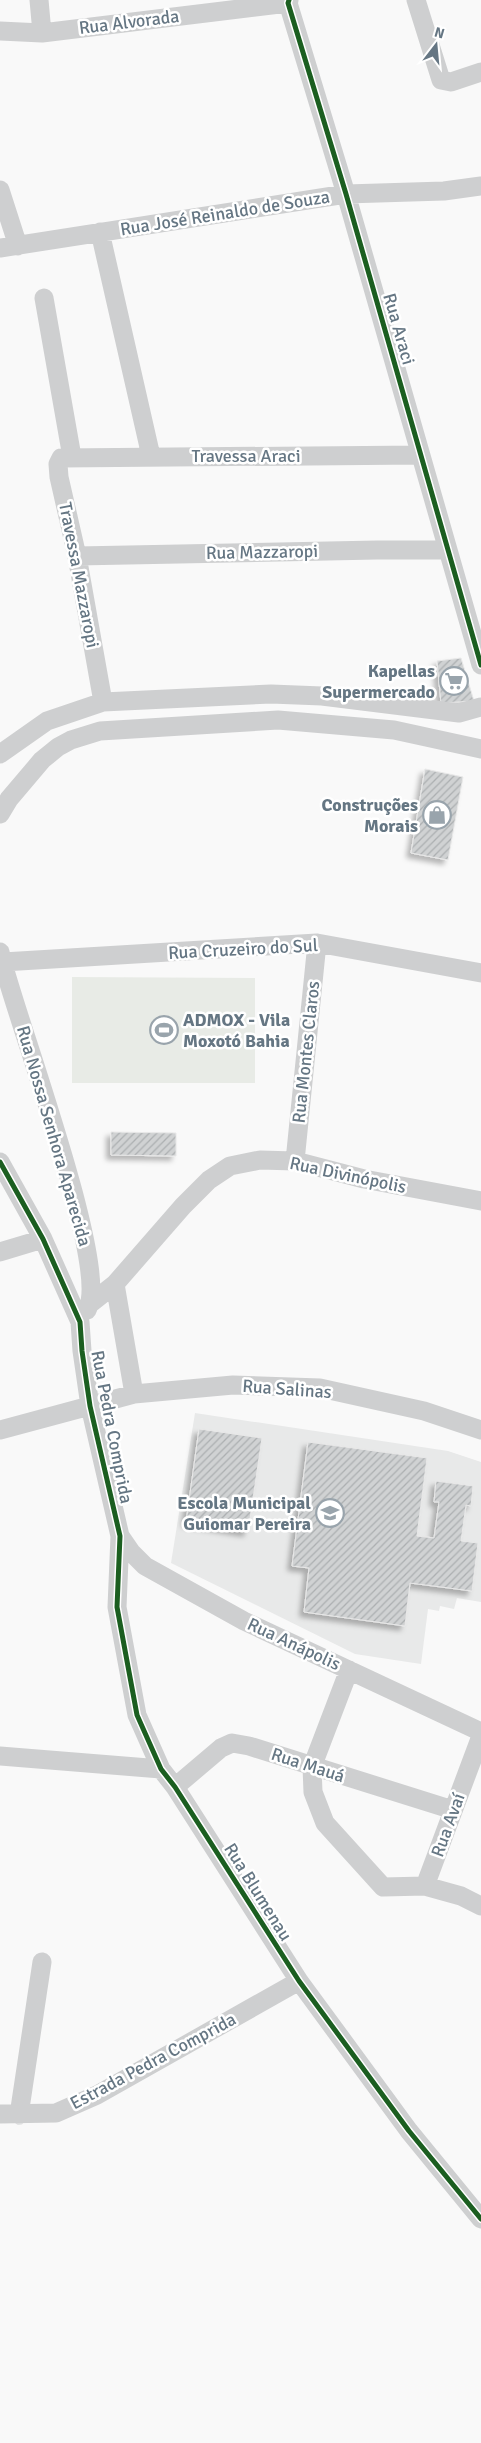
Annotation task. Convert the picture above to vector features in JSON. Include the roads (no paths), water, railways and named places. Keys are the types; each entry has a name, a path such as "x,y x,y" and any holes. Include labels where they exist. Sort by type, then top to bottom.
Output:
{"street":[{"path":"39,0 42,33"},
{"path":"416,0 441,80 451,82 481,72"},
{"name":"Rua Alvorada","path":"0,31 42,33 289,2"},
{"name":"Rua Araci","path":"289,2 346,194 447,550 480,656"},
{"name":"Rua José Reinaldo de Souza","path":"9,247 346,194 444,191 481,186"},
{"path":"0,190 9,247"},
{"path":"100,232 151,456"},
{"path":"44,298 72,457"},
{"name":"Travessa Araci","path":"72,457 420,455"},
{"name":"Travessa Mazzaropi","path":"72,457 61,458 58,464 78,556 102,702"},
{"name":"Rua Mazzaropi","path":"78,556 447,550"},
{"path":"0,754 47,721 102,702 271,694 322,696 459,713 481,708"},
{"path":"0,814 9,799 47,756 71,740 100,731 278,720 394,730 481,748"},
{"name":"Rua Cruzeiro do Sul","path":"1,956 317,943 481,973"},
{"name":"Rua Montes Claros","path":"295,1161 317,943"},
{"name":"Rua Nossa Senhora Aparecida","path":"1,956 35,1062 84,1236 91,1272 91,1303"},
{"name":"Rua Divinópolis","path":"91,1303 115,1284 183,1206 209,1180 230,1166 260,1160 295,1161 364,1179 481,1202"},
{"name":"Rua Pedra Comprida","path":"0,1162 43,1239 80,1322 90,1406 120,1536"},
{"path":"0,1252 43,1239"},
{"name":"Rua Pedra Comprida","path":"115,1284 134,1394"},
{"path":"80,1322 91,1303"},
{"name":"Rua Salinas","path":"0,1430 134,1394 233,1385 320,1388 424,1411 481,1430"},
{"name":"Rua Anápolis","path":"120,1536 131,1552 146,1566 244,1621 481,1732"},
{"name":"Rua Blumenau","path":"120,1536 117,1607 137,1715 161,1769 176,1787 299,1981 409,2131 481,2219"},
{"path":"350,1670 312,1767 313,1792 325,1823 383,1886 425,1886 462,1896 481,1906"},
{"name":"Rua Avaí","path":"425,1886 481,1736"},
{"name":"Rua Mauá","path":"176,1787 221,1748 232,1743 249,1746 453,1810"},
{"path":"0,1756 161,1769"},
{"path":"19,2115 42,1962"},
{"name":"Estrada Pedra Comprida","path":"0,2114 56,2113 97,2095 299,1981"}],"place":[{"name":"Kapellas Supermercado","path":"454,681"},
{"name":"Construções Morais","path":"437,815"},
{"name":"ADMOX - Vila Moxotó Bahia","path":"164,1030"},
{"name":"Escola Municipal Guiomar Pereira","path":"330,1513"}]}
